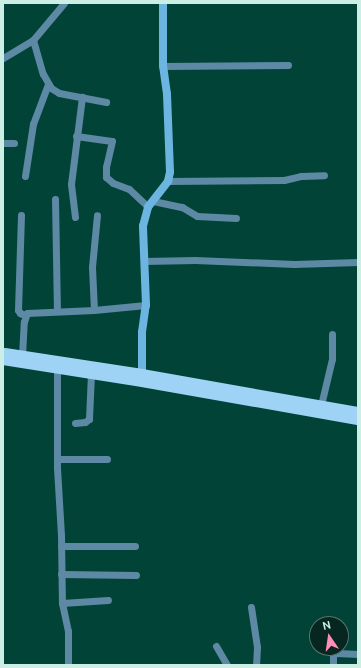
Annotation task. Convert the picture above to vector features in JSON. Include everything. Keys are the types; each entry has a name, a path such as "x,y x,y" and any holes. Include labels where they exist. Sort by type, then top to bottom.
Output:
{"main road":[{"path":"3,353 142,378 358,420"},
{"path":"3,360 91,374 142,378 358,412"}],"street":[{"path":"3,58 33,40 64,3"},
{"path":"142,378 142,332 146,305 143,226 150,204 168,181 170,164 167,94 163,66 163,3"},
{"path":"33,40 48,84 59,93 106,102"},
{"path":"163,66 288,65"},
{"path":"25,176 33,124 48,84"},
{"path":"75,217 71,184 82,97"},
{"path":"76,136 112,141 106,167 106,177 113,183 129,189 150,204 182,207 197,216 236,218"},
{"path":"3,142 14,143"},
{"path":"168,181 284,180 301,176 324,175"},
{"path":"55,198 57,311"},
{"path":"21,215 18,310 20,313 25,315"},
{"path":"94,310 92,267 97,215"},
{"path":"144,261 195,260 294,264 358,262"},
{"path":"25,315 30,312 94,310 146,305"},
{"path":"22,356 25,315"},
{"path":"321,405 332,359 332,334"},
{"path":"57,368 57,459 62,603 68,638 68,665"},
{"path":"75,423 86,422 89,419 91,374"},
{"path":"57,459 107,459"},
{"path":"61,546 135,546"},
{"path":"62,574 136,575"},
{"path":"62,603 108,600"},
{"path":"251,607 256,647 256,665"},
{"path":"216,646 227,665"}]}
